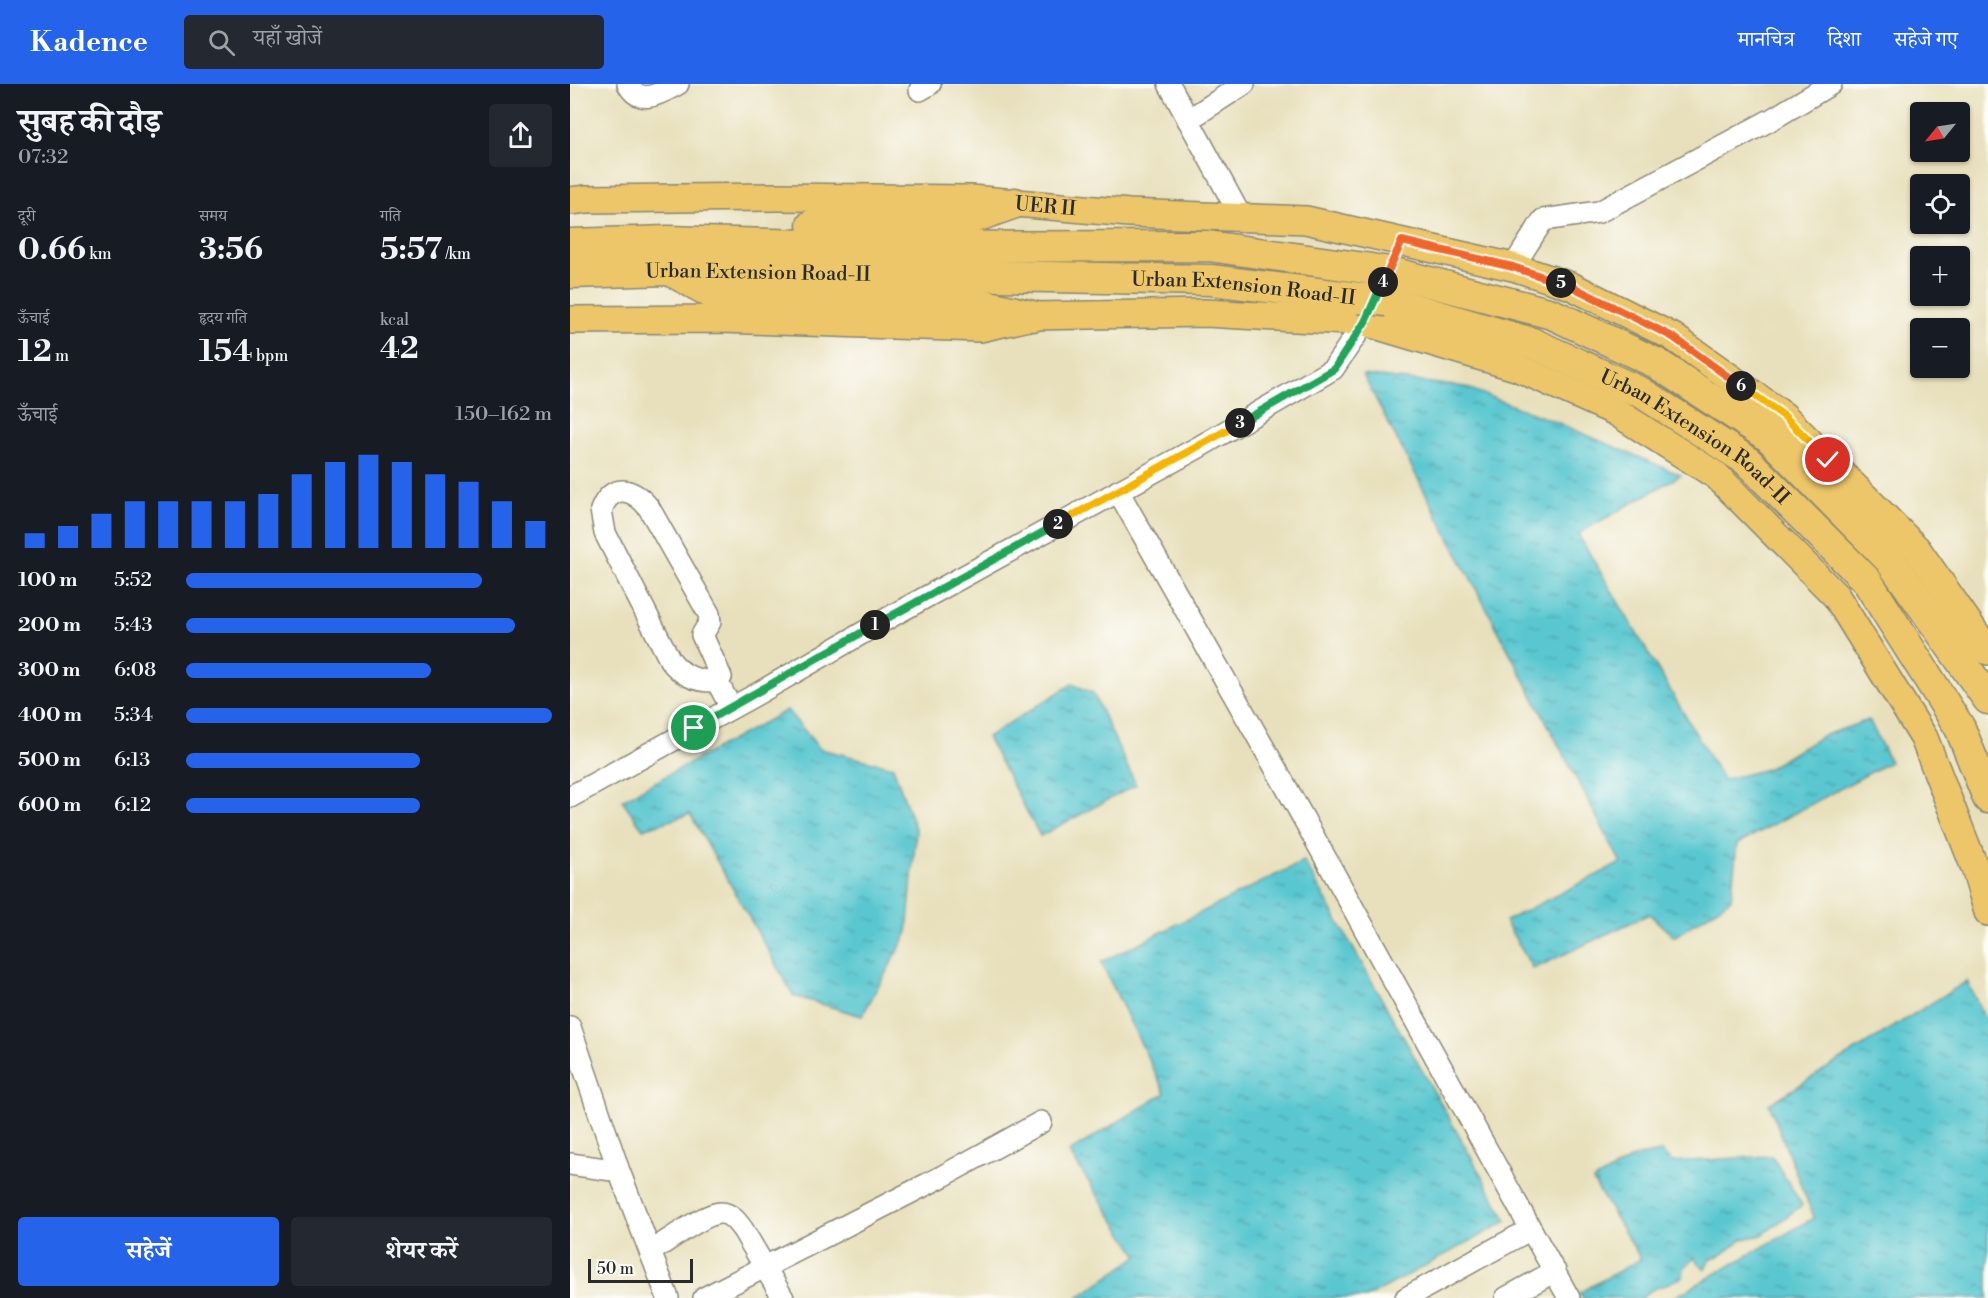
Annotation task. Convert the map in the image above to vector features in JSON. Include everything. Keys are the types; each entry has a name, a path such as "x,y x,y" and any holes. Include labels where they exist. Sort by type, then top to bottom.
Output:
{"highway":[{"path":"668,241 728,223 846,225 964,221 1016,203"},
{"name":"Urban Extension Road-II","path":"570,243 668,241 876,247 1208,246 1376,290 1532,343 1642,393 1746,460 1867,581 1960,728 1988,798"},
{"path":"670,270 715,295 976,303 1033,316"},
{"name":"Urban Extension Road-II","path":"570,273 670,270 1211,280 1376,290 1552,314 1656,363 1769,437 1890,560 1988,699"}],"main road":[{"name":"UER II","path":"570,201 779,197 971,199 1129,213 1306,220 1513,267 1571,286 1673,337 1784,416 1917,549 1988,651"},
{"path":"570,320 721,319 980,328 1033,316 1206,313 1376,290 1516,367 1616,412 1717,476 1836,596 1924,738 1976,868 1988,912"}],"street":[{"path":"628,84 635,94 640,97 649,97 678,84"},
{"path":"1169,84 1241,217"},
{"path":"1188,120 1244,84"},
{"path":"1513,267 1543,220 1599,213 1774,118 1831,84"},
{"path":"570,796 1199,447 1334,369 1402,241"},
{"path":"629,490 649,508 709,614 710,622 702,635 721,676 717,681 702,681 685,675 669,660 605,533 601,510 611,495 629,490"},
{"path":"1118,491 1291,796 1569,1298"},
{"path":"717,681 731,708"},
{"path":"570,1027 575,1056 668,1298"},
{"path":"704,1298 943,1176 1041,1122"},
{"path":"570,1164 619,1171"},
{"path":"650,1252 701,1220 720,1213 737,1221 783,1298"},
{"path":"1406,1298 1531,1229"},
{"path":"1506,1298 1555,1271"}],"water":[{"path":"1363,375 1465,387 1681,475 1578,534 1723,780 1767,769 1822,736 1869,720 1890,762 1737,844 1731,899 1674,937 1649,914 1533,969 1505,921 1621,863"},
{"path":"1072,684 1093,693 1136,785 1040,836 987,737"},
{"path":"787,710 820,749 893,767 916,831 907,934 862,1016 794,996 690,814 643,829 622,800"},
{"path":"1304,861 1507,1221 1366,1298 1077,1298 1138,1256 1069,1152 1165,1093 1101,962"},
{"path":"1967,981 1988,1025 1988,1298 1673,1298 1814,1218 1769,1104"},
{"path":"1661,1152 1672,1162 1772,1156 1802,1205 1762,1235 1743,1239 1723,1254 1710,1259 1705,1269 1694,1258 1684,1268 1683,1277 1647,1292 1643,1298 1583,1298 1579,1293 1641,1259 1593,1181 1634,1157"}],"route":[{"path":"694,728 1199,447 1334,369 1365,322 1402,241 1513,267 1571,286 1673,337 1784,416 1828,460"}]}
